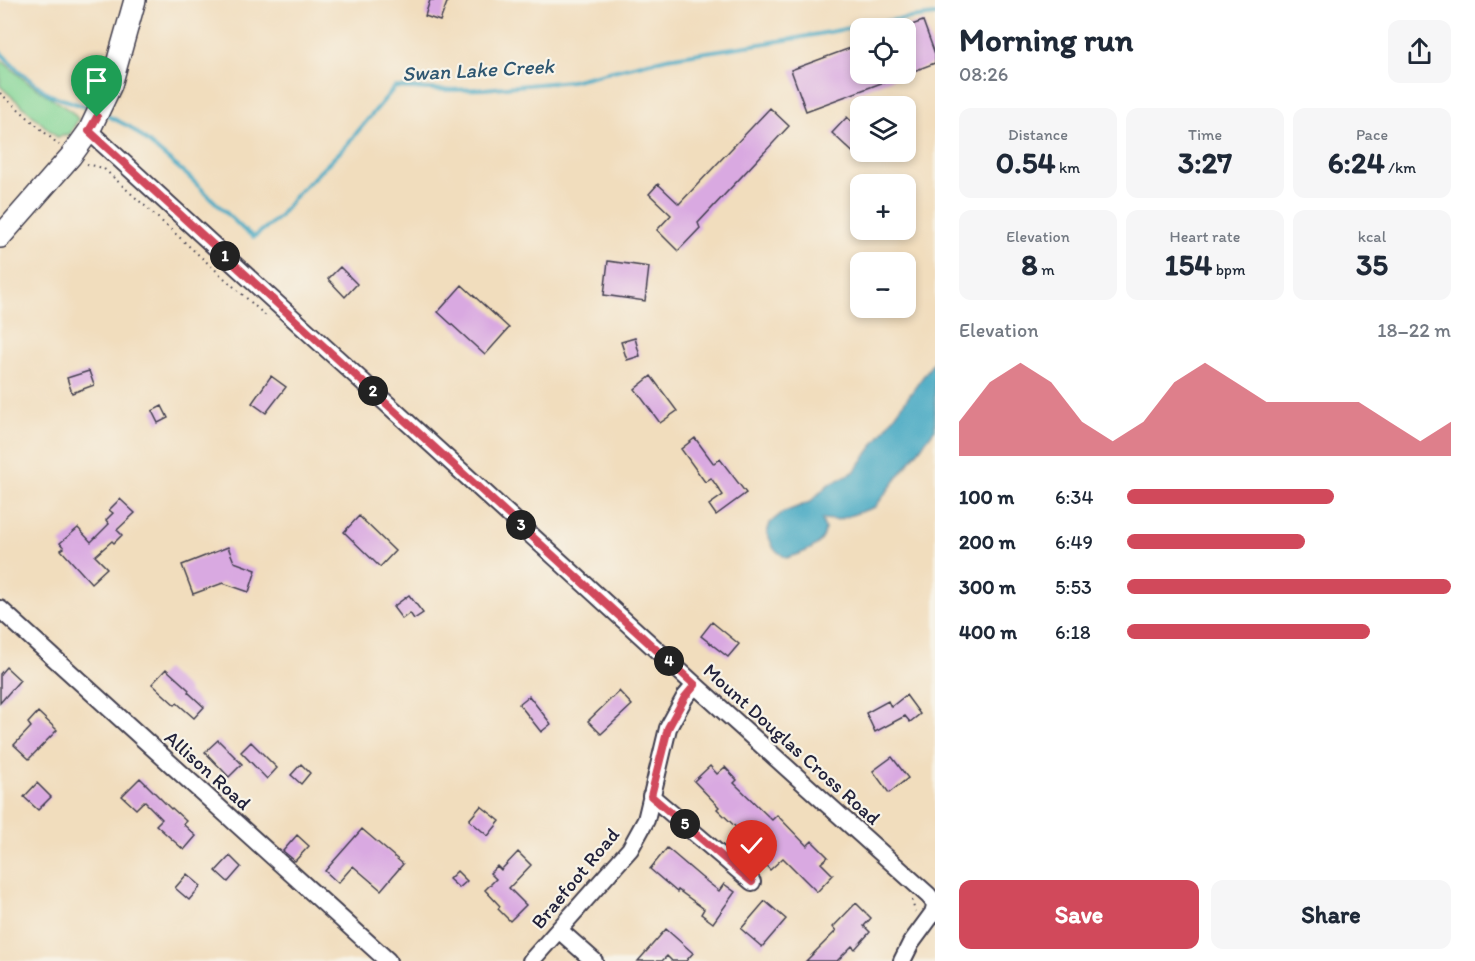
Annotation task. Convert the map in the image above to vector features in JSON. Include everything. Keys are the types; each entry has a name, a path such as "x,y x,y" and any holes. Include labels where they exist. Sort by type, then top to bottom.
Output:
{"main road":[{"path":"0,237 71,156 89,131 111,85 135,0"}],"street":[{"name":"Mount Douglas Cross Road","path":"89,131 928,895 935,905 933,913 902,961"},
{"name":"Allison Road","path":"0,609 388,961"},
{"name":"Braefoot Road","path":"531,961 630,849 646,820 668,728 685,697 695,685"},
{"path":"651,796 752,882"},
{"path":"559,930 594,961"}],"path":[{"path":"0,93 61,147"}],"green space":[{"path":"0,59 26,81 72,112 78,119 70,134 57,137 0,86"}],"water":[{"path":"935,360 935,429 875,507 837,520 822,519 825,529 821,541 804,552 786,558 774,549 767,533 770,523 782,513 810,502 829,484 854,472"}],"building":[{"path":"430,0 448,0 440,21 425,16"},
{"path":"923,21 935,54 935,63 916,70 916,23"},
{"path":"850,48 850,84 879,84 806,111 791,70"},
{"path":"770,108 789,126 698,223 700,228 678,251 657,230 671,215 649,194 658,184 679,204"},
{"path":"847,117 850,120 850,150 832,133"},
{"path":"608,261 649,267 645,301 604,295"},
{"path":"340,267 357,284 345,297 328,279"},
{"path":"462,285 509,328 485,355 438,312"},
{"path":"635,338 640,356 627,360 621,342"},
{"path":"89,371 94,385 72,393 67,378"},
{"path":"271,376 286,387 266,413 252,403"},
{"path":"651,376 677,411 660,423 635,389"},
{"path":"162,406 168,418 158,423 152,411"},
{"path":"695,438 714,464 720,459 746,493 716,515 709,505 723,495 711,478 705,482 681,449"},
{"path":"120,499 135,513 117,530 122,535 95,556 107,568 91,583 61,550 64,548 60,543 78,528 91,542 109,524 106,520 113,513 109,510"},
{"path":"359,516 395,551 380,567 344,532"},
{"path":"228,547 234,562 256,570 249,592 223,583 193,594 182,565"},
{"path":"409,595 423,613 414,619 410,613 402,619 393,607"},
{"path":"712,622 739,644 728,657 701,636"},
{"path":"6,667 20,680 0,703 0,674"},
{"path":"166,669 204,707 194,718 177,703 175,705 152,684"},
{"path":"619,691 632,705 601,734 588,721"},
{"path":"906,695 920,714 910,722 905,716 875,732 866,713 888,701 891,707"},
{"path":"529,696 551,724 541,732 519,704"},
{"path":"38,712 57,730 29,759 14,745 31,727 28,723"},
{"path":"218,740 242,764 229,777 205,752"},
{"path":"251,742 277,768 267,779 241,752"},
{"path":"892,757 908,778 889,793 873,771"},
{"path":"301,764 310,773 301,784 291,775"},
{"path":"710,766 717,774 725,767 737,780 734,783 772,820 777,815 807,846 812,841 828,857 821,863 833,875 817,892 783,858 770,870 760,859 768,851 750,831 745,836 717,809 719,807 694,781"},
{"path":"140,778 186,821 183,824 196,836 184,850 156,825 162,819 144,801 136,809 122,796"},
{"path":"37,783 51,797 38,810 24,797"},
{"path":"481,806 500,821 488,836 469,820"},
{"path":"362,829 403,864 381,890 353,866 338,883 325,871"},
{"path":"297,835 309,846 295,861 283,851"},
{"path":"667,848 719,891 724,884 735,892 713,923 701,914 704,909 678,890 677,892 650,869"},
{"path":"518,852 531,865 509,888 526,905 510,921 498,909 500,906 485,890 496,879 490,873 497,866 501,870"},
{"path":"230,856 241,867 228,882 216,871"},
{"path":"457,871 467,881 459,888 449,879"},
{"path":"187,874 201,886 189,900 175,888"},
{"path":"765,901 786,919 762,947 741,929"},
{"path":"856,903 871,918 864,926 870,932 855,949 852,946 837,961 806,961 836,931 833,927"},
{"path":"666,929 693,953 686,961 672,961 667,956 662,961 638,961"}],"waterway":[{"name":"Swan Lake Creek","path":"104,114 130,127 187,175 254,237 278,218 297,194 343,149 395,87 447,90 484,89 571,81 667,58 935,15"},
{"name":"Swan Lake Creek","path":"0,52 20,72 50,95 92,109"}],"route":[{"path":"97,117 89,131 695,685 685,697 668,728 651,796 752,882"}]}
